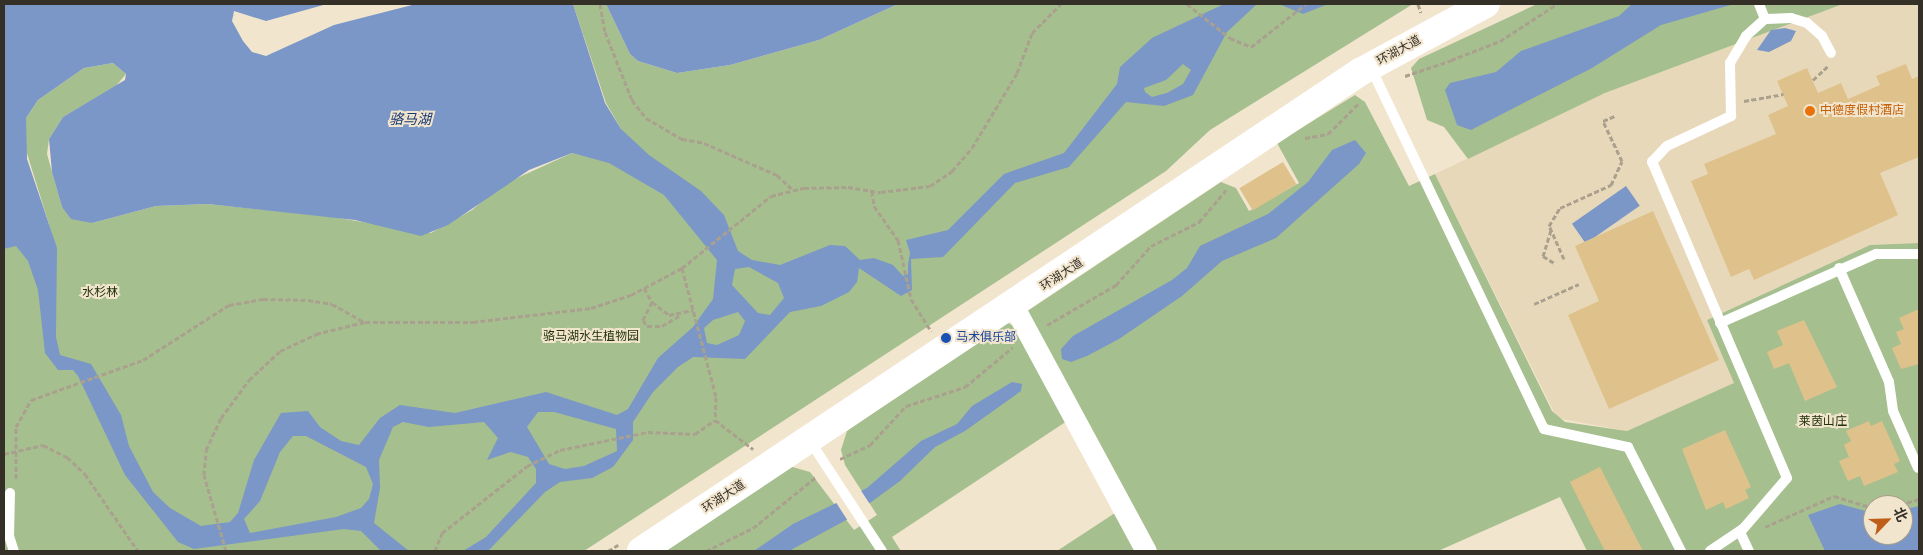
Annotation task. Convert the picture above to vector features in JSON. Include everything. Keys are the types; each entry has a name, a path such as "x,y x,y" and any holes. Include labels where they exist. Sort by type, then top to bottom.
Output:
{"street":[{"name":"环湖大道","path":"641,551 1014,307 1376,77 1486,4"},
{"path":"1014,307 1146,551"}],"lane":[{"path":"1758,4 1765,19"},
{"path":"1710,551 1740,532 1787,478 1652,162 1667,146 1726,121 1731,101 1730,63 1746,36 1765,19 1791,18 1807,23 1822,36 1831,53"},
{"path":"1376,77 1544,429 1628,447 1681,551"},
{"path":"1720,323 1839,268 1876,254 1919,254"},
{"path":"1839,268 1889,382 1894,411 1918,468"},
{"path":"810,441 882,551"},
{"path":"10,493 9,536 14,551"},
{"path":"1740,532 1749,551"}],"path":[{"path":"600,4 605,32 632,100 646,118 682,139 704,143 777,175 794,190"},
{"path":"226,551 204,475 206,450 221,418 249,380 280,351 316,334 365,322 426,324 540,317 591,308 644,288 682,268 737,220 771,196 794,190 848,187 872,191 930,186 952,171 972,148 1017,73 1032,33 1061,4"},
{"path":"1187,4 1230,38 1251,47 1293,17 1306,4"},
{"path":"1434,66 1500,41 1557,4"},
{"path":"1299,140 1328,134 1365,96 1376,77 1452,60"},
{"path":"1731,101 1765,100 1783,94"},
{"path":"1554,263 1543,256 1560,208 1611,185 1622,161 1603,121 1615,116"},
{"path":"706,551 770,516 826,465 870,445 906,406 965,387 1030,334 1116,285 1151,246 1199,222 1228,188"},
{"path":"872,191 874,206 898,240 911,298 935,338"},
{"path":"1551,230 1564,259"},
{"path":"682,268 716,397 716,420"},
{"path":"1534,304 1579,284"},
{"path":"644,288 652,302 670,315 680,315"},
{"path":"10,493 16,492 16,449 22,410 43,393 104,377 181,339 230,305 263,299 316,301 332,304 365,322"},
{"path":"652,302 643,320 647,326 662,326 680,315 693,310"},
{"path":"435,551 442,533 527,466 560,450 612,437 648,432 695,434 716,420"},
{"path":"716,420 774,464"},
{"path":"4,454 16,449 43,445 67,457 85,474 138,551"},
{"path":"1752,520 1766,527 1834,496 1863,505"}],"shaded area":[{"path":"1843,4 1919,4 1919,243 1870,245 1707,320 1735,383 1627,431 1557,418 1435,174 1605,93"}],"green space":[{"name":"骆马湖水生植物园","path":"573,4 606,4 630,54 638,61 677,73 730,65 819,40 898,4 1413,4 1210,130 1166,171 584,551 4,551 4,249 52,234 25,147 26,118 38,100 84,68 113,63 126,74 116,86 63,117 49,139 47,154 62,207 92,223 156,206 208,204 326,216 431,233 472,210 500,186 572,153 609,162 621,129 606,103"},
{"path":"1537,4 1843,4 1605,93 1468,159 1444,127 1427,120 1411,68 1419,59"},
{"name":"莱茵山庄","path":"1355,95 1365,102 1409,186 1435,174 1552,411 1565,422 1627,431 1734,383 1707,320 1870,245 1919,243 1919,551 1587,551 1560,497 1438,551 1154,551 1026,312 1221,182 1236,188 1249,211 1299,183 1277,143"},
{"path":"1006,322 1014,326 1067,421 892,537 901,551 659,551 789,466 810,472 854,530 877,515 845,465 841,450 847,431"},
{"path":"1118,511 1138,551 1057,551"}],"water":[{"name":"骆马湖","path":"4,4 327,4 266,21 234,11 232,21 243,41 252,52 266,56 334,25 416,4 573,4 605,103 621,129 649,155 701,191 724,215 738,251 752,260 780,265 830,245 845,246 860,260 874,258 893,265 903,276 908,274 910,253 906,240 948,230 1004,174 1064,153 1117,84 1120,67 1152,38 1224,4 1257,4 1227,32 1193,95 1164,106 1126,102 1069,167 1015,183 943,257 911,259 912,290 901,296 859,268 857,282 849,292 821,306 790,312 745,359 693,357 678,367 653,392 633,422 633,440 613,467 592,478 560,482 545,492 488,551 463,551 486,537 536,483 536,469 528,457 511,452 487,460 498,438 484,422 429,427 403,422 393,427 379,460 380,488 374,523 409,551 381,551 361,531 344,529 194,549 178,542 125,475 78,376 73,370 58,370 45,353 38,290 28,261 16,246 4,249","holes":["113,63 126,74 125,80 63,117 49,139 52,172 62,207 71,219 92,223 156,206 208,204 355,220 421,236 448,225 529,170 572,153 609,163 664,195 717,260 713,299 693,327 658,358 628,409 617,415 546,392 455,413 400,405 380,418 359,445 341,441 320,427 308,411 281,413 254,460 238,513 230,522 201,526 170,508 153,492 129,446 121,415 91,364 60,355 56,337 57,248 27,159 26,118 38,100 84,68","1183,64 1191,70 1183,84 1167,93 1152,97 1145,92 1144,88 1166,80","749,267 778,283 784,298 770,315 758,313 732,285 735,269","738,312 745,321 739,335 717,345 707,343 704,328 713,320","538,412 554,412 616,429 617,451 584,466 565,469 549,464 527,427","293,436 306,436 366,467 373,484 369,499 361,508 336,517 250,533 244,519 260,501 280,452"]},
{"path":"606,4 898,4 819,40 730,65 677,73 638,61 630,54"},
{"path":"1279,4 1328,4 1303,14"},
{"path":"1632,4 1734,4 1661,25 1592,68 1471,130 1457,125 1445,90 1450,83 1496,72 1521,51 1619,16"},
{"path":"1785,28 1796,31 1791,41 1769,52 1757,50 1771,30"},
{"path":"1355,140 1366,153 1359,164 1276,238 1222,261 1182,296 1119,339 1087,356 1071,362 1062,359 1061,349 1073,336 1172,280 1187,268 1200,246 1268,214 1308,182 1332,150"},
{"path":"1626,186 1640,206 1586,244 1572,224"},
{"path":"1012,382 1022,384 1021,391 965,431 935,447 900,481 848,519 789,551 754,551 793,524 867,488 921,441 957,424 972,406"},
{"path":"1840,504 1863,510 1863,545 1913,545 1913,508 1919,506 1919,551 1825,551 1808,515"}],"pier":[{"path":"860,489 871,506 848,521 835,501"}],"building":[{"path":"1906,64 1912,79 1919,76 1919,157 1880,173 1898,215 1754,280 1749,269 1731,277 1691,181 1708,174 1704,164 1776,134 1768,115 1788,106 1777,81 1807,68 1818,93 1841,83 1848,99 1880,85 1876,76"},
{"path":"1283,162 1296,184 1253,211 1239,188"},
{"path":"1653,211 1719,360 1609,409 1568,315 1599,301 1575,246"},
{"path":"1919,309 1919,364 1901,369 1892,348 1901,344 1896,332 1904,329 1899,318"},
{"path":"1804,320 1837,387 1805,401 1789,363 1774,369 1767,352 1783,345 1777,331"},
{"path":"1869,421 1871,426 1882,421 1900,461 1894,464 1898,472 1864,486 1860,476 1848,481 1839,461 1849,457 1844,445 1851,441 1846,431"},
{"path":"1725,430 1751,487 1745,490 1749,498 1726,509 1723,502 1706,510 1682,449"},
{"path":"1600,467 1643,551 1605,551 1593,528 1570,482"}],"place":[{"name":"中德度假村酒店","path":"1810,111"},
{"name":"马术俱乐部","path":"946,338"}],"park label":[{"name":"水杉林","path":"100,293"}]}
